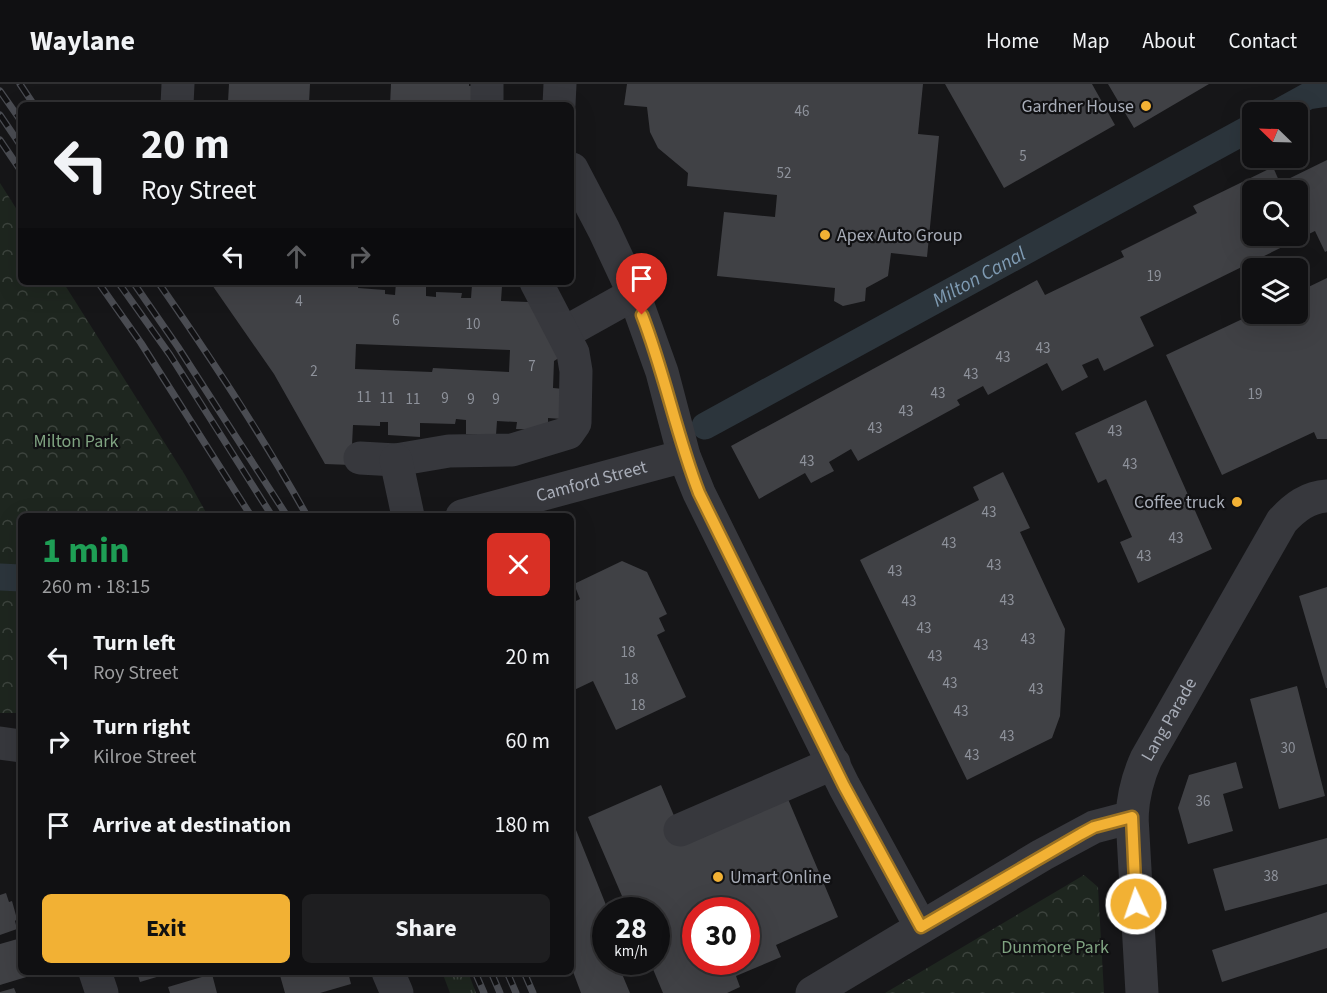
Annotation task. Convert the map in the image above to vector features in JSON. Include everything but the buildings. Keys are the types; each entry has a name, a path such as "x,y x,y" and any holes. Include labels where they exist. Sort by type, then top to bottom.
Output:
{"street":[{"path":"177,102 178,84"},
{"path":"487,102 488,84"},
{"path":"559,102 560,84"},
{"path":"575,185 634,294 662,372 684,456 699,493 834,763 921,927"},
{"path":"360,458 396,460 449,451 512,450 568,432 575,423 576,371 573,353 538,285"},
{"path":"564,333 634,294"},
{"name":"Camford Street","path":"473,513 684,456"},
{"path":"396,460 407,513"},
{"name":"Lang Parade","path":"1142,993 1132,817 1134,794 1146,759 1282,520 1310,499 1327,496"},
{"path":"0,743 18,746"},
{"path":"680,830 834,763"},
{"path":"812,993 1081,834 1094,827 1132,817"},
{"path":"96,975 102,993"}],"green space":[{"name":"Milton Park","path":"0,183 18,211 18,285 65,285 185,475 206,513 18,513 18,713 0,713"},
{"name":"Dunmore Park","path":"1084,875 1098,887 1104,993 885,993"},
{"path":"443,975 469,975 476,993 450,993"}],"waterway":[{"name":"Milton Canal","path":"1297,102 1308,96 1327,93"},
{"name":"Milton Canal","path":"705,426 1242,132"},
{"name":"Milton Canal","path":"0,577 18,578"}],"railway":[{"path":"20,84 32,102"},
{"path":"0,91 18,117"},
{"path":"0,115 18,142"},
{"path":"0,140 18,167"},
{"path":"100,285 141,343 249,513"},
{"path":"120,285 170,355 270,513"},
{"path":"135,285 285,513"},
{"path":"160,285 236,397 305,513"},
{"path":"476,975 484,993"},
{"path":"492,975 500,993"},
{"path":"508,975 516,993"},
{"path":"525,975 533,993"}],"place":[{"name":"Gardner House","path":"1146,106"},
{"name":"Apex Auto Group","path":"825,235"},
{"name":"Coffee truck","path":"1237,502"},
{"name":"Umart Online","path":"718,877"}],"route":[{"path":"642,315 662,372 684,456 699,493 844,786 921,927 1094,827 1132,817 1136,904"}]}
